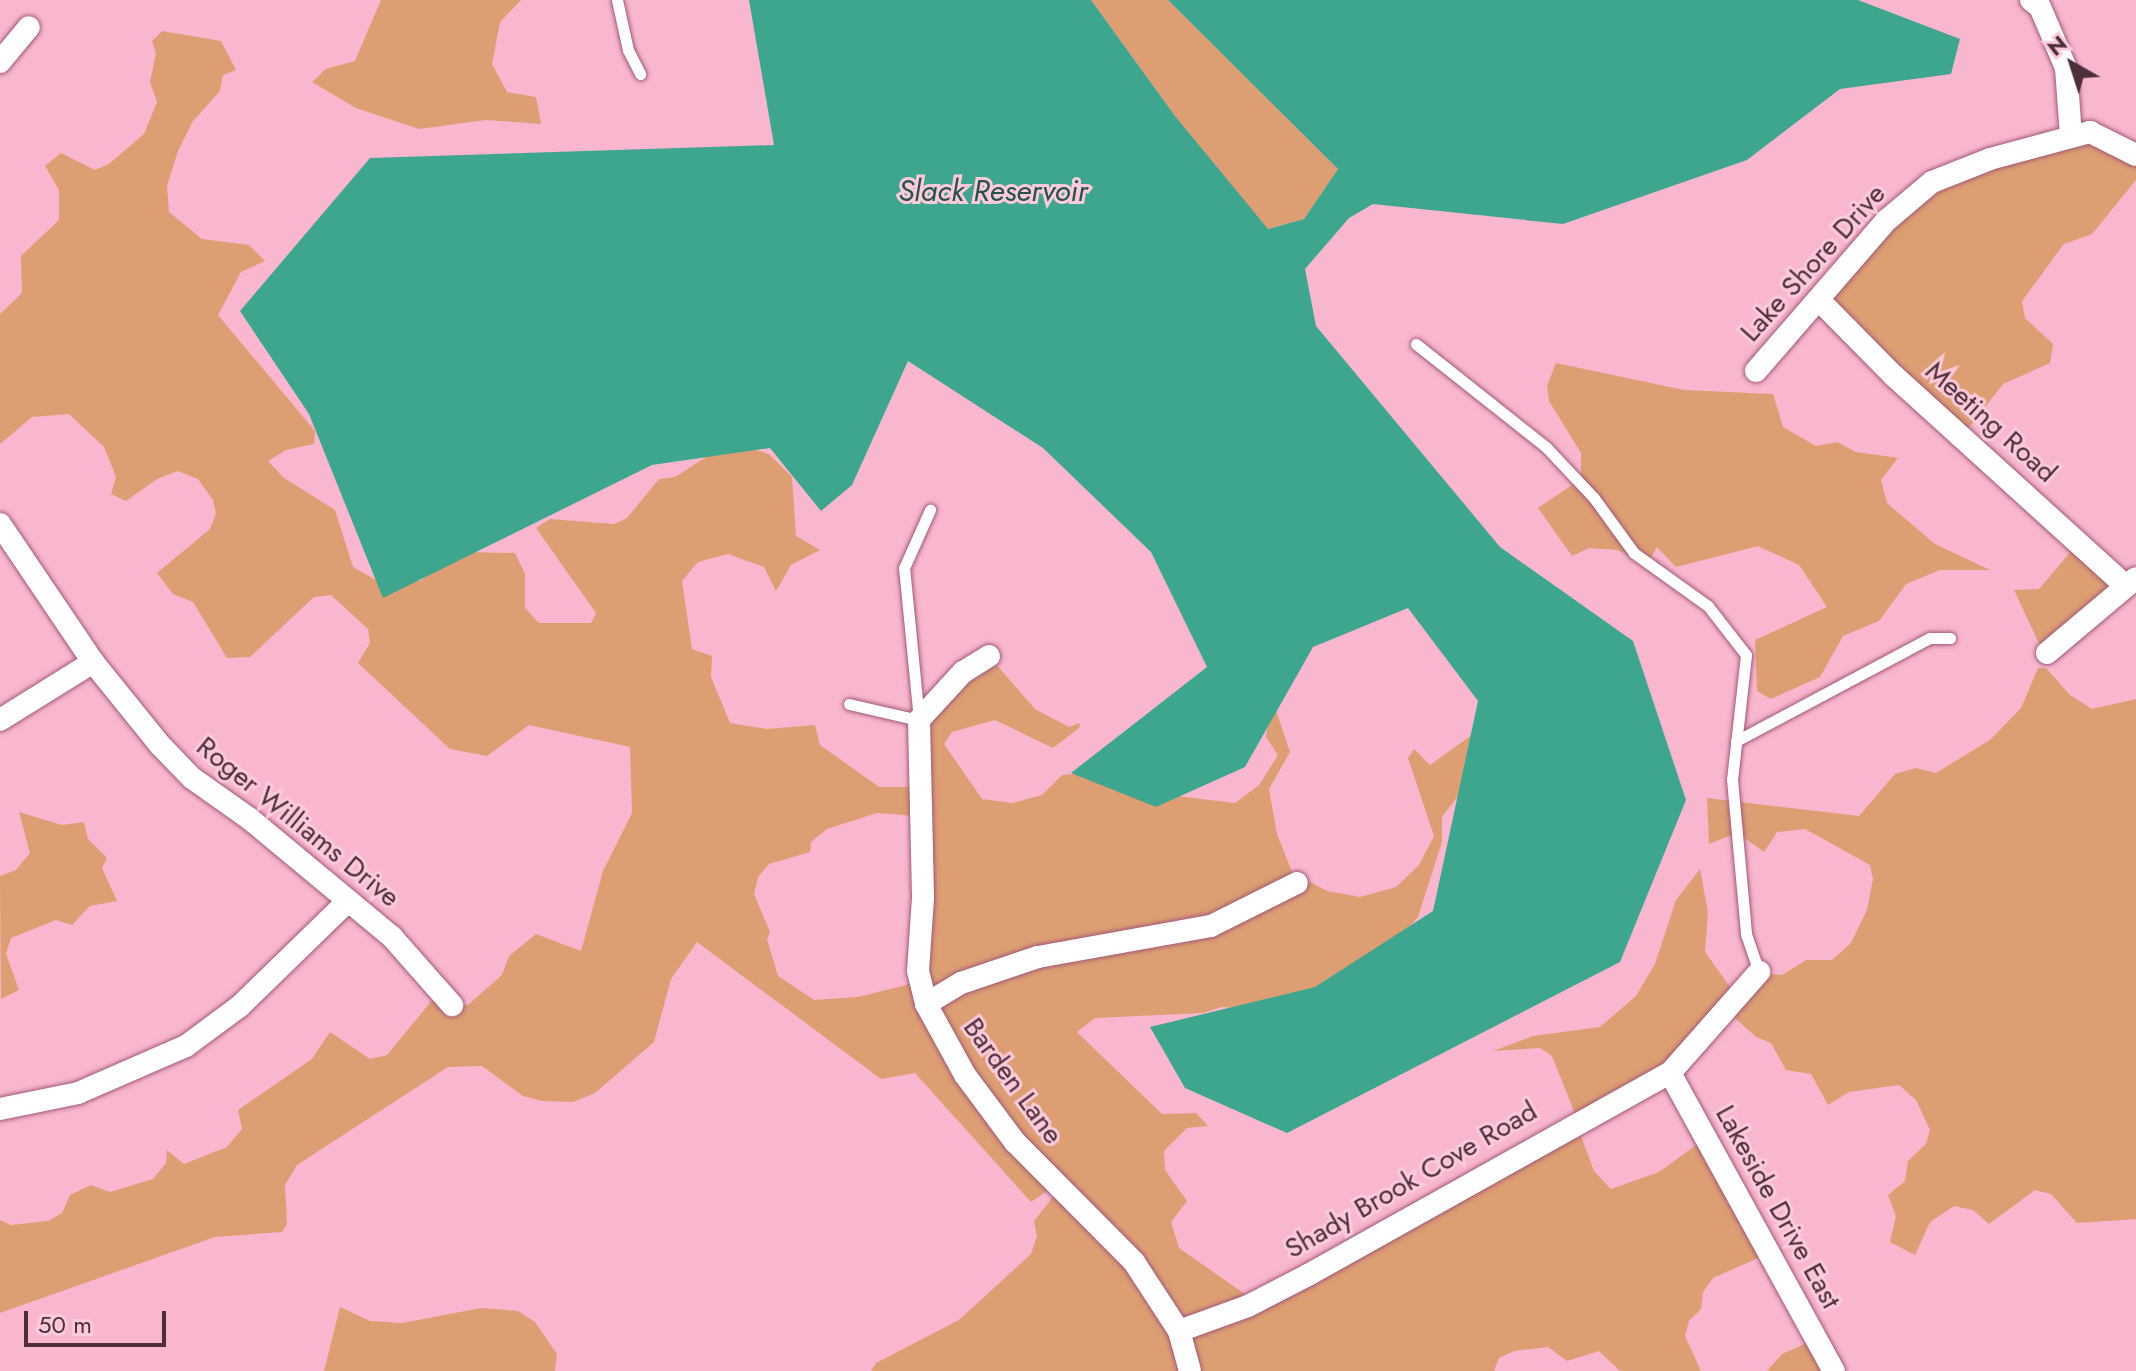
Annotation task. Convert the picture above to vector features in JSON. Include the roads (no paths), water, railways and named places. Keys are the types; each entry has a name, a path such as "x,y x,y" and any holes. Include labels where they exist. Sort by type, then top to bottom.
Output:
{"street":[{"path":"2031,0 2040,7 2066,68 2071,136"},
{"path":"0,62 29,27"},
{"name":"Lake Shore Drive","path":"1756,371 1820,301 1887,220 1932,182 1990,159 2090,132 2136,155"},
{"name":"Meeting Road","path":"1820,301 1893,375 2131,581"},
{"name":"Roger Williams Drive","path":"0,524 93,662 192,778 250,819 346,903 392,937 452,1005"},
{"path":"2047,653 2131,581"},
{"path":"919,720 963,672 989,656"},
{"path":"0,720 93,662"},
{"name":"Barden Lane","path":"919,720 923,898 918,971 926,1004 965,1075 1015,1142 1134,1262 1179,1331 1190,1371"},
{"path":"926,1004 961,983 1038,957 1211,926 1297,883"},
{"path":"0,1109 78,1093 186,1046 240,1006 346,903"},
{"name":"Shady Brook Cove Road","path":"1179,1331 1260,1300 1670,1073 1759,972"},
{"name":"Lakeside Drive East","path":"1670,1073 1834,1371"}],"lane":[{"path":"617,0 628,50 640,74"},
{"path":"1416,344 1546,447 1594,498 1634,553 1708,606 1746,655 1732,779 1746,934 1759,972"},
{"path":"849,704 919,720 904,568 930,510"},
{"path":"1736,741 1930,638 1950,638"}],"water":[{"name":"Slack Reservoir","path":"749,0 1091,0 1175,116 1268,229 1304,219 1338,169 1168,0 1858,0 1960,39 1951,74 1840,89 1747,160 1563,224 1373,204 1349,218 1305,269 1316,326 1500,547 1633,641 1686,800 1620,962 1287,1133 1185,1088 1150,1027 1315,987 1433,911 1478,701 1408,608 1313,647 1245,767 1156,807 1071,773 1207,667 1151,552 1043,448 908,361 852,485 821,511 770,448 652,465 383,598 309,414 240,311 370,158 774,145"}]}
